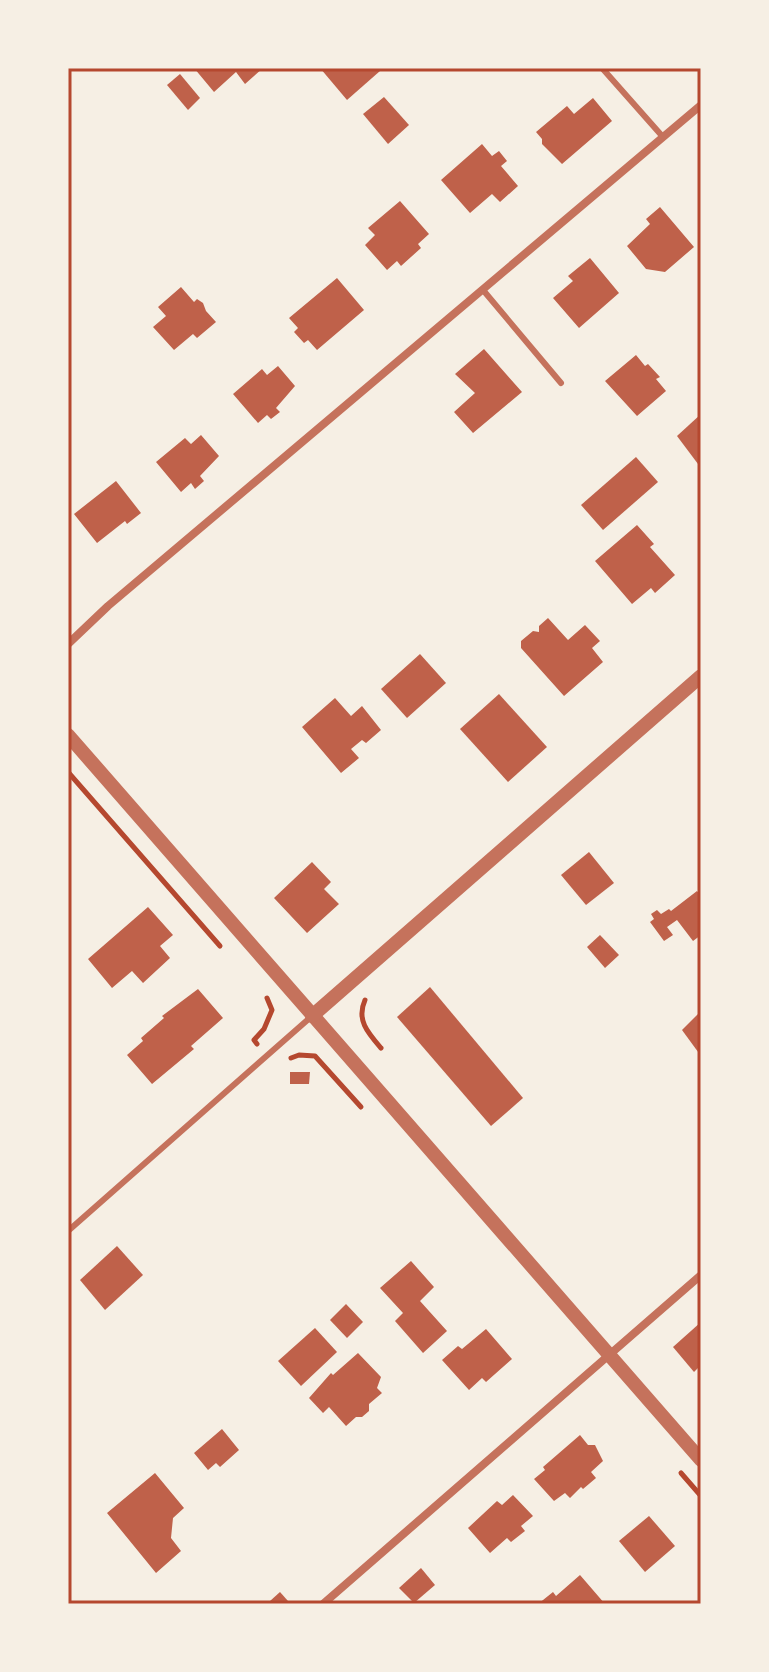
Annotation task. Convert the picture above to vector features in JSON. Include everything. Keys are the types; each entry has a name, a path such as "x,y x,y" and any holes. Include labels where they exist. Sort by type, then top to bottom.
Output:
{"street":[{"path":"68,644 108,606 701,105"},
{"path":"312,1016 701,676"},
{"path":"68,735 701,1460"},
{"path":"323,1604 701,1275"}],"lane":[{"path":"602,68 663,137"},
{"path":"483,290 561,383"},
{"path":"68,1231 312,1016"}],"path":[{"path":"68,772 227,954"},
{"path":"259,989 270,1000 272,1010 264,1029 254,1040 277,1066 299,1055 315,1056 361,1107"},
{"path":"671,1462 701,1496"}],"building":[{"path":"194,68 263,68 245,84 236,72 214,92"},
{"path":"320,68 377,68 380,71 347,100"},
{"path":"180,74 200,98 188,110 167,85"},
{"path":"384,97 409,125 388,144 363,114"},
{"path":"593,98 612,121 562,164 542,144 536,132 567,106 574,114"},
{"path":"482,144 492,156 499,151 507,161 501,166 518,186 500,202 492,194 470,213 441,180"},
{"path":"400,201 429,234 418,244 421,248 401,266 397,261 387,270 365,245 375,235 368,228"},
{"path":"660,207 694,247 665,272 646,269 627,246 650,224 646,219"},
{"path":"590,258 619,293 579,328 553,298 573,281 568,276"},
{"path":"337,278 364,310 317,350 308,340 304,343 294,332 298,328 289,318"},
{"path":"181,287 194,302 197,299 203,303 216,322 197,338 193,334 174,350 153,327 166,316 158,307"},
{"path":"484,349 522,392 473,433 454,412 475,393 455,374"},
{"path":"636,355 660,377 656,379 666,391 637,416 605,381"},
{"path":"278,366 295,386 276,408 280,412 271,419 267,415 258,423 233,394 262,369 267,375"},
{"path":"701,414 701,468 677,436"},
{"path":"201,435 219,456 200,476 204,481 195,489 191,483 181,492 156,462 185,438 191,444"},
{"path":"636,457 658,482 603,530 581,505"},
{"path":"116,481 141,513 127,524 125,521 97,543 74,514"},
{"path":"637,525 654,544 650,547 675,575 655,593 651,588 632,604 595,561"},
{"path":"548,618 568,640 585,625 600,641 592,648 603,662 564,696 521,648 521,641 533,631 539,632 539,626"},
{"path":"420,654 446,683 407,718 381,689"},
{"path":"499,694 547,747 508,782 460,729"},
{"path":"335,698 351,716 362,706 381,730 366,743 362,740 351,749 359,758 341,773 302,727"},
{"path":"589,852 614,883 586,905 561,875"},
{"path":"312,862 331,882 324,889 339,904 307,933 274,898"},
{"path":"697,891 701,896 701,935 693,941 677,920 667,927 673,935 664,941 650,922 654,919 651,914 657,910 661,914 669,909 671,911"},
{"path":"148,907 173,935 160,946 170,958 143,983 132,971 112,988 88,959"},
{"path":"600,935 619,955 605,968 587,947"},
{"path":"430,987 523,1098 491,1126 397,1017"},
{"path":"198,989 223,1018 191,1046 194,1049 152,1084 127,1055 164,1018 162,1016"},
{"path":"701,1011 701,1056 682,1030"},
{"path":"290,1072 310,1072 309,1084 290,1084"},
{"path":"117,1246 143,1275 105,1310 80,1280"},
{"path":"411,1261 434,1287 420,1301 447,1331 423,1353 395,1321 403,1313 380,1288"},
{"path":"346,1304 363,1322 347,1338 330,1320"},
{"path":"701,1322 701,1365 694,1372 673,1347"},
{"path":"315,1328 337,1352 301,1386 278,1361"},
{"path":"486,1329 512,1359 486,1382 482,1378 469,1390 442,1360 458,1346 462,1349"},
{"path":"358,1353 381,1377 377,1388 382,1393 369,1404 369,1411 346,1426 329,1407 323,1413 309,1398 331,1373 333,1375"},
{"path":"222,1429 239,1450 220,1467 216,1463 208,1470 194,1453"},
{"path":"580,1435 588,1445 595,1445 603,1461 591,1472 596,1478 583,1489 581,1487 570,1498 565,1493 554,1501 534,1479 545,1470 543,1467"},
{"path":"155,1473 184,1508 173,1518 171,1538 181,1551 156,1573 107,1513"},
{"path":"513,1495 533,1516 521,1526 525,1531 511,1542 507,1538 490,1553 468,1528 497,1501 502,1505"},
{"path":"649,1516 675,1546 645,1572 619,1541"},
{"path":"421,1568 435,1585 414,1603 399,1588"},
{"path":"580,1575 605,1604 538,1604 553,1592 556,1596"},
{"path":"280,1592 288,1601 273,1604 270,1601"}]}
